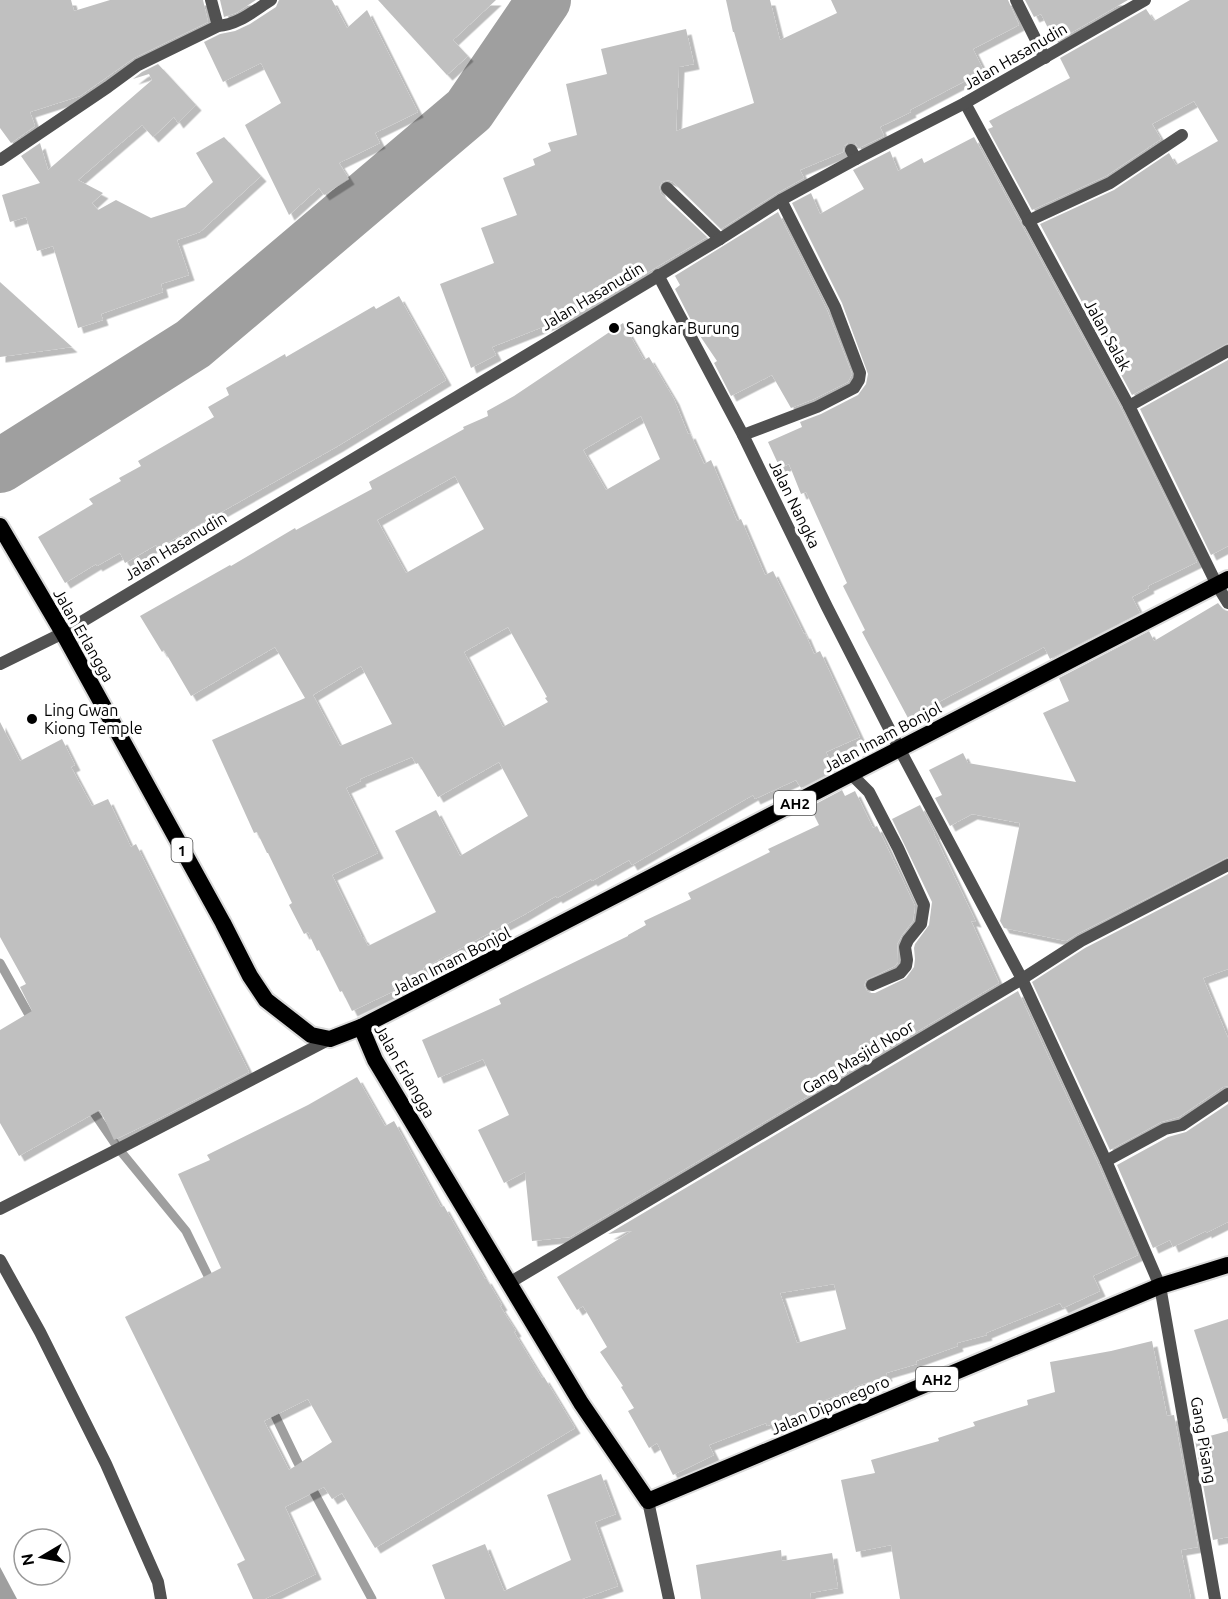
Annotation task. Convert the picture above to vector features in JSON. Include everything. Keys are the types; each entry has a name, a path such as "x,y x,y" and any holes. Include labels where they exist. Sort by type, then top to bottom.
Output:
{"highway":[{"name":"Jalan Erlangga","path":"0,526 63,633 250,976 266,1000 311,1035 330,1039 362,1027 375,1060 581,1403 648,1501"},
{"name":"Jalan Imam Bonjol","path":"362,1027 1222,582"},
{"name":"Jalan Diponegoro","path":"648,1501 1160,1286 1228,1265"}],"street":[{"path":"211,0 218,26"},
{"path":"0,160 138,65 218,26 235,22 272,0"},
{"path":"1016,0 1045,58"},
{"name":"Jalan Hasanudin","path":"0,664 63,633 720,239 854,154 965,103 1146,0"},
{"name":"Jalan Salak","path":"965,103 1222,582 1228,603"},
{"path":"1028,221 1110,183 1182,135"},
{"path":"667,188 720,239"},
{"path":"743,435 817,407 854,388 859,380 860,373 835,307 781,200"},
{"name":"Jalan Nangka","path":"658,275 743,435 899,748 1022,979"},
{"path":"1129,406 1228,351"},
{"path":"851,774 869,792 924,905 921,924 905,947 908,960 906,966 900,973 872,985"},
{"name":"Gang Masjid Noor","path":"509,1283 1022,979 1081,941 1228,865"},
{"name":"Gang Pisang","path":"1022,979 1106,1161 1160,1286 1215,1599"},
{"path":"0,1209 330,1039"},
{"path":"1106,1161 1166,1129 1182,1125 1228,1094"},
{"path":"0,1260 40,1332 106,1464 158,1582 161,1599"},
{"path":"648,1501 669,1599"}],"shaded area":[{"path":"0,1567 17,1599 0,1599"}],"building":[{"path":"0,0 71,0 74,11 110,0 203,0 208,22 134,58 80,96 30,112 35,126 11,143 0,128"},
{"path":"220,0 256,0 236,13 224,17"},
{"path":"279,0 332,0 347,28 367,10 418,112 375,133 380,143 339,163 349,179 324,195 319,188 289,215 245,125 281,103 261,63 223,82 204,42 250,24 276,7"},
{"path":"378,0 496,0 453,40 468,56 447,75"},
{"path":"726,0 770,0 780,40 837,13 831,0 1008,0 1019,25 973,49 984,71 880,127 884,136 859,148 855,143 848,143 844,146 843,152 800,170 804,178 721,229 673,182 668,180 662,182 659,187 661,194 707,237 623,287 607,294 608,296 583,311 492,347 496,355 471,368 440,284 494,263 481,228 517,215 503,178 535,165 533,159 551,151 548,143 577,135 566,84 607,74 601,49 686,29 694,64 679,67 676,131 754,103"},
{"path":"1025,0 1128,0 1055,42 1041,14 1034,17"},
{"path":"1190,0 1228,0 1228,343 1132,395 1040,224 1114,190 1169,153 1176,165 1218,141 1194,101 1152,124 1161,139 1106,176 1032,210 988,129 993,127 989,121 1070,78 1060,58 1146,9 1154,21"},
{"path":"158,64 196,105 178,123 174,117 153,137 142,125 78,180 103,193 92,203 98,210 116,200 151,218 185,207 213,182 196,153 224,137 261,176 200,232 177,240 189,275 161,284 163,292 101,314 103,320 78,328 53,246 37,251 26,217 10,222 2,195 40,183 21,156 40,143 48,170 152,80 149,74 133,79"},
{"path":"974,137 1122,410 1197,562 1148,586 1149,588 1132,597 1140,613 1050,659 1044,647 908,718 862,632 865,630 843,586 847,583 806,492 801,494 789,464 780,468 768,442 802,427 800,422 858,395 866,384 868,374 842,303 792,203 811,193 820,214 864,189 853,170 890,151 898,171 922,158 924,163"},
{"path":"778,212 827,310 852,374 848,382 791,408 772,375 731,396 714,363 717,361 696,330 675,289 680,285 675,276 673,277"},
{"path":"0,282 43,321 72,347 0,357"},
{"path":"399,296 446,380 338,446 158,548 156,545 125,563 120,553 97,566 96,564 65,583 38,537 93,504 89,499 121,481 119,478 141,466 138,461 214,417 208,407 229,395 226,388 285,354 286,357 374,306 376,309"},
{"path":"623,323 644,360 649,357 674,399 688,434 690,433 704,464 711,460 737,521 741,519 765,575 773,571 814,654 820,651 860,737 826,752 834,771 801,788 796,780 755,799 753,795 632,865 629,860 592,881 591,879 557,898 556,896 423,968 424,971 392,987 394,991 352,1011 319,950 317,951 308,932 304,934 289,905 292,903 257,832 254,833 212,740 305,698 275,647 191,696 164,650 162,652 140,616 295,528 296,530 372,489 369,482 464,429 463,427 488,416 487,411 514,396","holes":["641,416 660,459 606,490 583,450","455,476 484,529 406,573 377,520","508,627 548,702 503,727 464,652","361,666 392,724 340,746 313,695","412,757 438,797 499,762 528,816 460,856 436,810 395,831 436,912 368,946 332,875 378,853 346,788 361,781 360,779"]},
{"path":"1228,360 1228,546 1211,555 1140,409"},
{"path":"1218,603 1228,611 1228,857 1066,941 1004,928 1000,921 1020,823 972,814 950,826 935,798 942,795 929,770 963,753 968,763 1076,782 1043,713 1069,701 1059,678 1149,631 1154,641"},
{"path":"0,722 20,761 62,739 75,765 71,767 92,806 108,799 131,847 136,844 249,1072 114,1140 100,1110 19,1156 0,1123 0,1030 32,1011 20,987 26,984 0,937"},
{"path":"842,790 845,796 855,791 873,828 877,826 915,906 913,921 897,944 898,962 895,966 866,980 864,985 867,991 875,993 906,978 914,967 915,944 929,925 932,902 892,819 920,805 976,922 971,921 999,983 570,1237 532,1241 525,1172 504,1183 478,1130 509,1115 483,1059 438,1078 422,1040 501,1004 499,999 628,936 646,925 644,921 691,899 688,893 770,852 768,849 819,825 810,807"},
{"path":"1228,874 1228,969 1203,978 1228,1038 1228,1086 1223,1087 1179,1117 1161,1122 1110,1150 1032,982 1085,948"},
{"path":"1018,991 1138,1255 1093,1276 1100,1291 1063,1308 1060,1303 986,1333 987,1335 957,1343 958,1346 916,1361 917,1364 886,1373 887,1376 820,1402 822,1408 767,1426 766,1423 709,1445 714,1455 673,1475 657,1443 649,1448 628,1411 634,1408 621,1387 623,1386 600,1352 607,1347 583,1306 577,1310 557,1277 632,1231 608,1234","holes":["834,1284 846,1329 797,1343 780,1293"]},
{"path":"357,1077 385,1126 394,1121 441,1207 444,1206 502,1305 500,1306 516,1331 514,1332 575,1428 375,1548 342,1493 332,1499 324,1487 285,1507 316,1574 265,1599 253,1599 237,1564 245,1560 125,1317 221,1268 178,1174 210,1160 207,1155 308,1105","holes":["308,1399 332,1442 289,1470 264,1421"]},
{"path":"1228,1104 1228,1222 1173,1247 1170,1240 1153,1248 1117,1165 1168,1137 1186,1132"},
{"path":"1228,1319 1228,1418 1223,1419 1194,1330"},
{"path":"1152,1341 1167,1416 1174,1415 1198,1547 1181,1550 1191,1599 900,1599 891,1545 856,1552 841,1480 875,1473 871,1460 939,1441 938,1438 975,1426 973,1422 1028,1405 1027,1400 1055,1392 1050,1362"},
{"path":"1228,1431 1228,1537 1213,1540 1195,1440"},
{"path":"601,1474 616,1514 595,1522 618,1586 582,1599 445,1599 432,1565 485,1544 504,1591 571,1560 547,1495"},
{"path":"781,1550 782,1561 832,1553 838,1588 810,1593 811,1599 701,1599 696,1565"}],"waterway":[{"path":"0,466 193,344 469,110 544,0"},
{"path":"0,963 33,1022"},
{"path":"88,1104 118,1148 186,1231 212,1284"},
{"path":"270,1405 297,1461 372,1599"}],"place":[{"name":"Sangkar Burung","path":"614,328"},
{"name":"Ling Gwan Kiong Temple","path":"32,719"}]}
